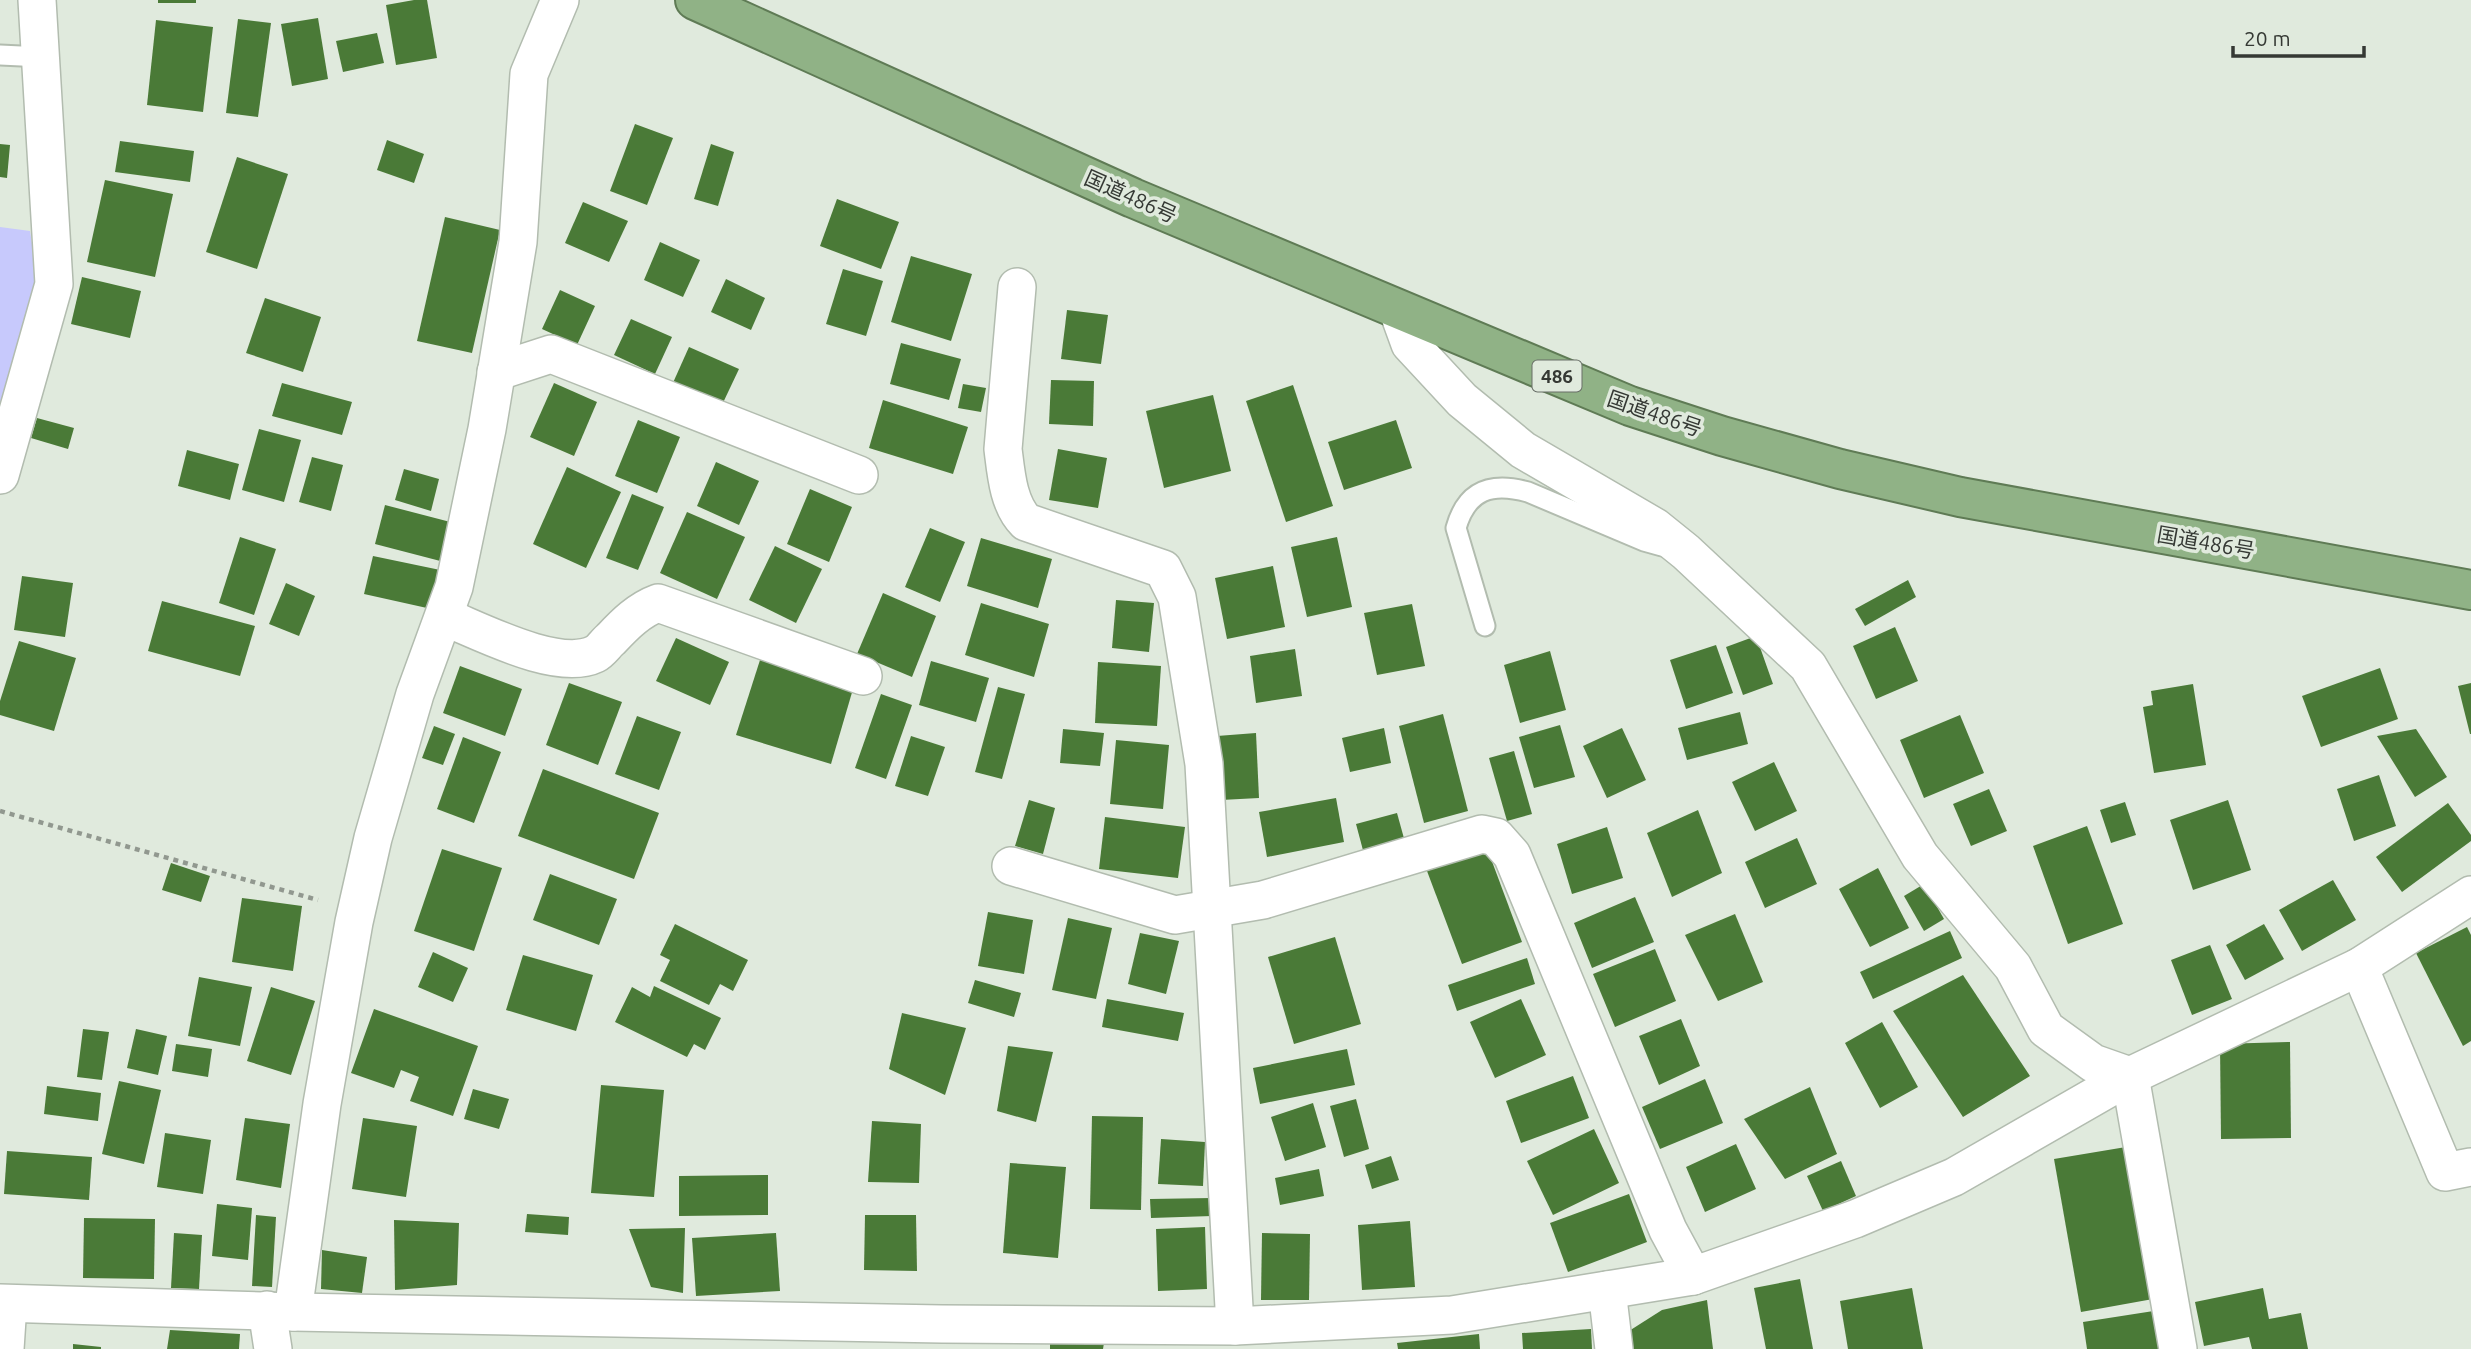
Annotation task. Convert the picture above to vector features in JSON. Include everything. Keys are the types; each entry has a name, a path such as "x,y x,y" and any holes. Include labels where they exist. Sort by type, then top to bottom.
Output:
{"highway":[{"name":"国道486号","path":"695,0 1133,198 1630,406 1722,436 1840,468 1974,499 2471,590"}],"street":[{"path":"0,475 54,284 37,0"},
{"path":"273,1349 322,1104 354,922 373,838 415,694 454,587 519,242 528,74 560,0"},
{"path":"1017,286 1003,449 1006,475 1017,513 1026,522 1163,569 1171,580 1177,597 1204,764 1213,907 1223,1333"},
{"path":"1398,311 1410,344 1461,400 1523,450 1655,527 1686,552 1808,666 1920,856 2012,967 2046,1029 2093,1063 2130,1076"},
{"path":"496,372 551,354 859,475"},
{"path":"445,617 550,658 576,659 597,653 627,622 646,607 658,603 863,676"},
{"path":"1011,866 1175,915 1263,900 1482,834 1496,837 1512,855 1668,1230 1693,1276"},
{"path":"5,1349 4,1303 1223,1333 1452,1315 1693,1276 1855,1219 1954,1177 2130,1076 2359,967 2471,895"},
{"path":"2359,967 2445,1172 2471,1167"},
{"path":"2130,1076 2178,1349"},
{"path":"1607,1290 1614,1349"}],"lane":[{"path":"0,55 42,57"},
{"path":"1485,626 1456,528 1460,515 1468,504 1478,493 1490,487 1515,488 1528,492 1644,541 1686,552"}],"path":[{"path":"0,811 322,901 354,922"}],"shaded area":[{"path":"0,227 30,231 39,288 0,438"}],"building":[{"path":"158,0 196,0 196,3 158,3"},
{"path":"427,0 437,58 396,65 386,5"},
{"path":"318,18 328,79 292,86 281,24"},
{"path":"238,19 271,23 258,117 226,113"},
{"path":"156,20 213,27 203,112 147,105"},
{"path":"377,33 384,63 343,72 336,41"},
{"path":"635,124 673,138 647,205 610,191"},
{"path":"387,140 424,154 414,183 377,170"},
{"path":"120,141 194,151 190,182 115,172"},
{"path":"0,144 10,145 7,178 0,177"},
{"path":"711,144 734,152 718,206 694,199"},
{"path":"237,157 288,174 257,269 206,252"},
{"path":"105,180 173,194 155,277 87,262"},
{"path":"837,199 899,222 881,269 820,246"},
{"path":"583,202 628,221 609,262 565,243"},
{"path":"445,217 500,230 472,353 417,341"},
{"path":"660,242 700,260 683,297 644,280"},
{"path":"911,256 972,274 951,341 891,322"},
{"path":"843,269 883,281 866,336 826,324"},
{"path":"82,277 141,291 130,338 71,324"},
{"path":"726,279 765,298 751,330 711,312"},
{"path":"560,290 595,306 577,345 542,329"},
{"path":"265,298 321,317 303,372 246,353"},
{"path":"1067,310 1108,315 1101,364 1061,359"},
{"path":"631,319 672,337 655,374 614,355"},
{"path":"901,343 961,359 949,400 890,384"},
{"path":"689,347 739,369 721,407 672,385"},
{"path":"1051,380 1094,381 1093,426 1049,424"},
{"path":"282,383 352,402 342,435 272,416"},
{"path":"554,383 597,402 574,456 530,437"},
{"path":"963,384 986,388 981,412 958,408"},
{"path":"1293,385 1333,506 1286,522 1246,401"},
{"path":"1213,395 1231,471 1164,488 1146,411"},
{"path":"883,400 968,427 953,474 869,448"},
{"path":"37,418 74,428 68,449 31,438"},
{"path":"638,420 680,437 657,493 615,476"},
{"path":"1396,420 1412,468 1344,490 1328,442"},
{"path":"259,429 301,440 284,502 242,490"},
{"path":"1058,449 1107,458 1098,508 1049,500"},
{"path":"187,450 239,464 230,500 178,486"},
{"path":"312,457 343,465 331,511 299,502"},
{"path":"716,462 759,481 739,525 697,506"},
{"path":"567,467 621,492 586,568 533,544"},
{"path":"404,469 439,479 431,511 395,500"},
{"path":"810,489 852,507 829,562 787,544"},
{"path":"632,494 664,507 638,570 606,558"},
{"path":"385,505 458,524 448,563 375,544"},
{"path":"687,512 745,537 717,599 660,573"},
{"path":"930,528 965,542 940,602 905,587"},
{"path":"240,537 276,549 254,615 219,603"},
{"path":"1337,537 1352,607 1307,617 1291,547"},
{"path":"981,538 1052,559 1038,608 967,586"},
{"path":"775,546 822,569 796,623 749,600"},
{"path":"373,556 445,571 436,610 364,594"},
{"path":"1273,566 1285,627 1227,639 1215,578"},
{"path":"22,576 73,583 65,637 14,630"},
{"path":"1908,580 1916,597 1865,626 1855,609"},
{"path":"286,583 315,596 299,636 269,624"},
{"path":"883,593 936,616 912,677 857,654"},
{"path":"1116,600 1154,603 1149,652 1112,648"},
{"path":"162,601 255,626 240,676 148,651"},
{"path":"981,603 1049,624 1034,677 965,655"},
{"path":"1412,604 1425,666 1377,675 1364,613"},
{"path":"1895,627 1918,681 1876,699 1853,646"},
{"path":"1756,636 1773,684 1743,695 1726,647"},
{"path":"676,638 729,662 710,705 656,681"},
{"path":"19,641 76,658 54,731 0,715 0,701"},
{"path":"1716,645 1733,693 1686,709 1670,660"},
{"path":"1295,649 1302,696 1256,703 1250,656"},
{"path":"1550,651 1566,710 1520,723 1504,665"},
{"path":"760,660 853,689 831,764 736,735"},
{"path":"931,661 989,678 976,722 919,705"},
{"path":"1098,662 1161,666 1157,726 1095,723"},
{"path":"460,666 522,689 505,736 443,713"},
{"path":"2380,668 2398,719 2321,747 2302,696"},
{"path":"569,683 622,702 598,765 546,745"},
{"path":"2471,683 2471,734 2470,734 2458,686"},
{"path":"2193,684 2206,765 2154,773 2143,707 2153,705 2151,691"},
{"path":"998,687 1025,694 1002,779 975,772"},
{"path":"881,694 912,705 886,779 855,768"},
{"path":"1740,712 1748,744 1687,760 1678,728"},
{"path":"1443,714 1468,811 1424,823 1399,726"},
{"path":"1960,715 1984,773 1924,798 1900,740"},
{"path":"637,716 681,732 659,790 615,774"},
{"path":"1560,725 1575,777 1534,788 1519,737"},
{"path":"434,726 455,734 443,765 422,758"},
{"path":"1384,728 1391,763 1350,772 1342,738"},
{"path":"1622,728 1646,780 1607,798 1583,746"},
{"path":"1063,729 1104,733 1100,766 1060,763"},
{"path":"2416,729 2447,777 2415,797 2377,736"},
{"path":"1256,733 1259,798 1221,800 1217,736"},
{"path":"911,736 945,747 928,796 895,786"},
{"path":"463,737 501,752 474,823 437,809"},
{"path":"1116,740 1169,745 1163,809 1110,804"},
{"path":"1514,751 1532,814 1507,821 1489,758"},
{"path":"1774,762 1797,811 1755,831 1732,782"},
{"path":"543,769 659,813 634,879 518,836"},
{"path":"2379,775 2396,826 2354,841 2337,789"},
{"path":"1989,789 2007,831 1971,846 1953,804"},
{"path":"1336,798 1344,842 1267,857 1259,812"},
{"path":"1029,800 1055,808 1043,854 1015,846"},
{"path":"2228,800 2251,870 2193,890 2170,820"},
{"path":"2125,802 2136,835 2111,843 2100,810"},
{"path":"2448,803 2471,835 2471,841 2402,892 2376,857"},
{"path":"1698,810 1722,873 1672,897 1647,833"},
{"path":"1397,813 1405,842 1364,854 1356,824"},
{"path":"1105,817 1185,827 1178,878 1099,869"},
{"path":"2087,826 2123,924 2068,944 2033,846"},
{"path":"1607,827 1623,878 1572,894 1557,844"},
{"path":"1797,838 1817,884 1765,908 1745,862"},
{"path":"1487,848 1522,942 1462,964 1427,871"},
{"path":"442,849 502,868 474,951 414,931"},
{"path":"171,863 210,876 201,902 162,890"},
{"path":"1878,868 1909,928 1870,947 1839,889"},
{"path":"550,874 617,899 599,945 533,920"},
{"path":"2333,880 2356,920 2302,951 2279,910"},
{"path":"1924,884 1944,919 1924,931 1904,896"},
{"path":"1635,897 1654,942 1592,968 1574,923"},
{"path":"242,898 302,906 293,971 232,962"},
{"path":"988,912 1033,920 1024,974 978,966"},
{"path":"1735,914 1763,982 1718,1001 1685,935"},
{"path":"1068,918 1112,928 1096,999 1052,990"},
{"path":"675,924 748,960 733,991 720,984 709,1005 660,981 670,960 660,955"},
{"path":"2264,924 2284,959 2245,980 2226,945"},
{"path":"2467,927 2471,935 2471,1041 2463,1046 2416,953"},
{"path":"1950,931 1962,958 1873,999 1860,972"},
{"path":"1140,933 1179,941 1166,994 1128,984"},
{"path":"1335,937 1361,1024 1294,1044 1268,957"},
{"path":"2210,945 2232,999 2192,1015 2171,960"},
{"path":"1655,949 1676,1001 1615,1027 1593,974"},
{"path":"433,952 468,968 453,1002 418,987"},
{"path":"523,955 593,975 576,1031 506,1010"},
{"path":"1527,958 1535,984 1457,1011 1448,985"},
{"path":"1963,975 2030,1076 1963,1117 1893,1011"},
{"path":"199,977 252,987 240,1046 188,1036"},
{"path":"975,980 1021,993 1014,1017 968,1003"},
{"path":"654,986 721,1018 705,1050 694,1044 687,1057 615,1022 632,987 650,997"},
{"path":"271,987 315,1001 291,1075 247,1061"},
{"path":"1107,999 1184,1013 1178,1041 1102,1027"},
{"path":"1521,999 1546,1055 1495,1078 1470,1022"},
{"path":"374,1009 478,1046 453,1116 410,1101 419,1077 401,1070 394,1088 351,1073"},
{"path":"902,1013 966,1028 945,1095 889,1069"},
{"path":"1681,1019 1700,1066 1659,1085 1639,1036"},
{"path":"1882,1022 1918,1087 1880,1108 1845,1043"},
{"path":"83,1029 109,1032 102,1080 77,1077"},
{"path":"136,1029 167,1036 158,1075 127,1068"},
{"path":"2290,1042 2291,1138 2221,1139 2220,1044"},
{"path":"176,1044 212,1049 208,1077 172,1071"},
{"path":"1008,1046 1053,1052 1036,1122 997,1111"},
{"path":"1347,1049 1355,1085 1260,1104 1253,1068"},
{"path":"1573,1076 1589,1118 1521,1143 1506,1101"},
{"path":"1705,1079 1723,1123 1660,1149 1642,1107"},
{"path":"119,1081 161,1090 144,1164 102,1154"},
{"path":"601,1085 664,1090 654,1197 591,1193"},
{"path":"47,1086 101,1093 98,1121 44,1114"},
{"path":"1810,1087 1837,1154 1785,1179 1744,1119"},
{"path":"473,1089 509,1099 499,1129 464,1119"},
{"path":"1356,1099 1369,1149 1344,1157 1330,1106"},
{"path":"1313,1103 1326,1147 1285,1161 1271,1117"},
{"path":"1092,1116 1143,1117 1141,1210 1090,1209"},
{"path":"245,1118 290,1124 281,1188 236,1180"},
{"path":"363,1118 417,1126 406,1197 352,1189"},
{"path":"872,1121 921,1124 919,1183 868,1182"},
{"path":"1594,1129 1619,1183 1553,1215 1527,1161"},
{"path":"165,1133 211,1140 203,1194 157,1187"},
{"path":"1161,1139 1205,1142 1203,1186 1158,1184"},
{"path":"1736,1144 1756,1189 1705,1212 1686,1167"},
{"path":"2126,1147 2153,1299 2081,1312 2054,1159"},
{"path":"7,1151 92,1157 89,1200 4,1194"},
{"path":"1391,1156 1399,1180 1372,1189 1365,1165"},
{"path":"1841,1161 1856,1196 1823,1211 1807,1176"},
{"path":"1010,1163 1066,1167 1058,1258 1003,1253"},
{"path":"1319,1169 1324,1196 1280,1205 1275,1178"},
{"path":"768,1175 768,1215 679,1216 679,1176"},
{"path":"1629,1194 1647,1242 1568,1272 1550,1223"},
{"path":"1212,1198 1212,1216 1151,1218 1150,1199"},
{"path":"217,1204 252,1208 248,1260 212,1256"},
{"path":"527,1214 569,1217 568,1235 525,1232"},
{"path":"256,1215 276,1217 272,1287 252,1286"},
{"path":"865,1215 916,1215 917,1271 864,1270"},
{"path":"84,1218 155,1219 154,1279 83,1278"},
{"path":"394,1220 459,1223 457,1285 395,1290"},
{"path":"1410,1221 1415,1287 1362,1290 1358,1225"},
{"path":"1205,1227 1207,1289 1158,1291 1156,1229"},
{"path":"685,1228 683,1293 651,1287 629,1229"},
{"path":"174,1233 202,1235 199,1289 171,1288"},
{"path":"776,1233 780,1291 696,1296 692,1238"},
{"path":"1262,1233 1310,1234 1309,1300 1261,1300"},
{"path":"322,1250 367,1257 362,1293 321,1289"},
{"path":"1800,1279 1813,1349 1766,1349 1754,1288"},
{"path":"1912,1288 1923,1349 1848,1349 1840,1301"},
{"path":"2263,1288 2269,1319 2301,1313 2308,1349 2252,1349 2249,1337 2204,1346 2195,1302"},
{"path":"1707,1300 1713,1349 1631,1349 1629,1331 1662,1310"},
{"path":"2160,1310 2166,1349 2087,1349 2083,1322"},
{"path":"1591,1329 1592,1349 1523,1349 1522,1333"},
{"path":"170,1330 240,1334 239,1349 167,1349"},
{"path":"1479,1334 1480,1349 1398,1349 1397,1343"},
{"path":"1050,1340 1104,1343 1103,1349 1050,1349"},
{"path":"73,1344 101,1347 101,1349 73,1349"}]}
